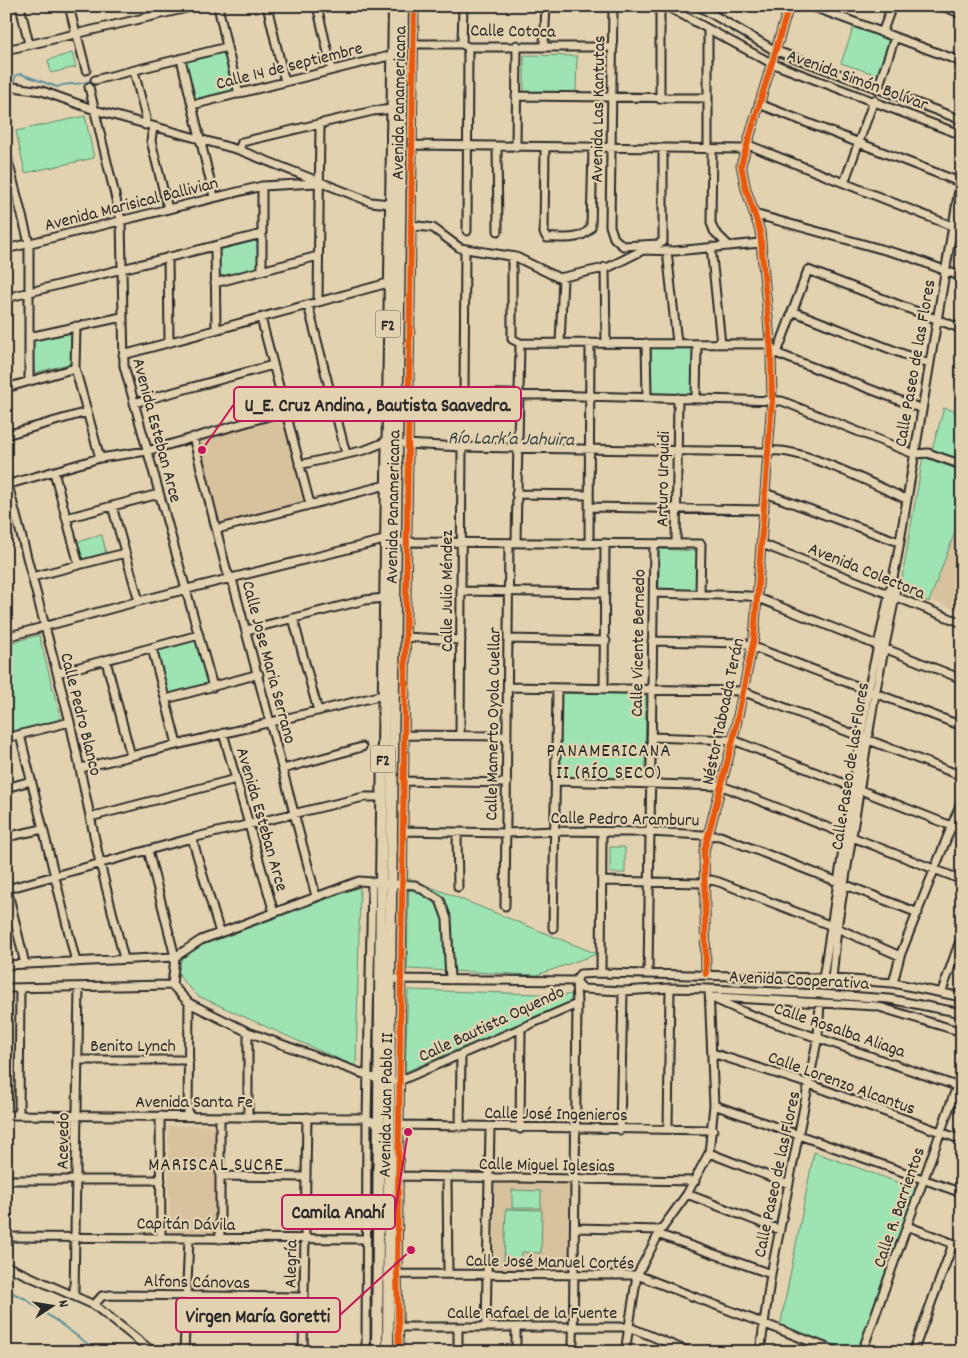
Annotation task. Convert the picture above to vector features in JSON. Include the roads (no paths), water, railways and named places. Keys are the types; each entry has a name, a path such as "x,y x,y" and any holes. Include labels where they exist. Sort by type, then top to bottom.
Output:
{"highway":[{"name":"Avenida Panamericana","path":"380,979 385,598 390,539 386,485 392,440 388,283 394,6"},
{"name":"Avenida Panamericana","path":"381,883 403,6"},
{"name":"Avenida Juan Pablo II","path":"380,979 384,1081 388,1352"},
{"name":"Avenida Juan Pablo II","path":"377,1352 379,1125 384,1081"}],"street":[{"path":"20,6 29,44"},
{"path":"69,6 86,70"},
{"path":"6,50 196,6"},
{"path":"218,6 239,94"},
{"path":"267,6 285,82"},
{"path":"317,6 332,70"},
{"name":"Avenida Panamericana","path":"401,979 414,6"},
{"path":"463,6 467,230"},
{"path":"544,45 546,6"},
{"name":"Avenida Las Kantutas","path":"613,6 611,233 618,243 629,246 663,242 663,148"},
{"path":"660,6 660,98"},
{"name":"Avenida Simón Bolívar","path":"666,6 771,63 962,134"},
{"name":"Avenida Simón Bolívar","path":"698,6 710,10 774,50 962,120"},
{"path":"788,6 744,149 742,171 758,223 770,344 774,352 922,409"},
{"path":"811,6 962,62"},
{"path":"882,33 892,6"},
{"path":"942,6 962,14"},
{"path":"708,29 711,224 714,231 729,246"},
{"path":"878,88 895,37"},
{"name":"Calle Cotoca","path":"413,44 613,47"},
{"path":"516,147 517,45"},
{"path":"95,80 227,47"},
{"name":"Calle 14 de septiembre","path":"192,104 393,55"},
{"path":"181,59 214,197"},
{"path":"134,71 168,209"},
{"path":"6,86 42,91 94,110 239,150 371,202 390,204"},
{"name":"Avenida Esteban Arce","path":"89,88 121,220 123,355 134,403 213,687"},
{"path":"516,96 708,98"},
{"path":"844,183 874,100"},
{"path":"759,104 961,183"},
{"path":"239,150 242,142 373,111 392,109"},
{"path":"318,302 320,124"},
{"path":"412,145 710,149 744,149 751,146 962,230"},
{"path":"497,147 498,231"},
{"path":"545,147 544,233 547,238 579,238 591,227 594,147"},
{"path":"6,153 29,243 29,381"},
{"name":"Calle Paseo de las Flores","path":"823,978 850,836 872,693 892,596 906,499 962,172"},
{"name":"Avenida Marisical Ballivian","path":"6,249 262,186 320,183"},
{"path":"262,186 262,270"},
{"path":"754,214 910,257 962,277"},
{"path":"411,225 433,228 465,249 523,260 553,277 563,278 605,267 643,250 729,246 760,242"},
{"path":"6,298 262,234"},
{"path":"215,246 216,330"},
{"path":"711,247 721,344"},
{"path":"465,249 464,393 782,401 914,454 928,452 962,465"},
{"path":"668,250 677,343"},
{"path":"215,283 318,256"},
{"path":"168,257 169,343"},
{"path":"512,257 512,339 520,342 770,344"},
{"path":"605,267 606,343"},
{"path":"774,352 808,270 962,329"},
{"path":"560,343 563,278"},
{"path":"123,355 388,283"},
{"path":"308,305 346,454"},
{"path":"792,311 929,364"},
{"path":"29,337 122,317"},
{"path":"261,318 310,504"},
{"path":"76,326 75,368 100,458"},
{"name":"Calle Mamerto Oyola Cuellar","path":"505,906 509,591 516,494 520,342"},
{"path":"589,543 590,343"},
{"path":"646,343 647,397"},
{"path":"696,399 697,344"},
{"name":"Néstor Taboada Terán","path":"706,974 703,883 704,851 733,740 752,645 758,598 774,352"},
{"path":"134,403 273,365"},
{"path":"6,388 75,368"},
{"name":"Arturo Urquidi","path":"678,398 676,544 701,544 700,594"},
{"path":"7,482 54,472 100,458 147,450 286,411"},
{"path":"6,435 88,412"},
{"name":"Calle Jose Maria Serrano","path":"193,437 227,572 232,579 259,674 316,896"},
{"path":"299,465 346,454 392,440 408,445 462,447 768,452 777,449 808,457 906,499"},
{"name":"Calle Julio Méndez","path":"460,735 462,447"},
{"path":"54,472 78,565"},
{"name":"Calle Pedro Blanco","path":"7,482 70,722 100,863 124,959"},
{"path":"216,529 386,485"},
{"path":"765,493 899,542"},
{"path":"66,518 159,494"},
{"path":"516,494 589,495"},
{"path":"112,506 139,601"},
{"path":"589,507 764,510"},
{"path":"6,637 139,601 390,539 406,544 513,542 654,544"},
{"path":"604,690 606,641 605,543"},
{"name":"Calle Vicente Bernedo","path":"648,973 654,544 676,544"},
{"name":"Avenida Colectora","path":"762,544 962,623"},
{"path":"32,577 125,552"},
{"path":"462,591 605,593"},
{"path":"654,593 749,596 758,598 962,679"},
{"path":"247,630 365,600 385,598"},
{"path":"293,618 318,711"},
{"path":"56,674 199,634"},
{"path":"405,637 461,640"},
{"path":"508,639 606,641"},
{"path":"652,641 743,643 752,645 872,693 962,726"},
{"path":"152,648 177,744"},
{"path":"106,661 131,756"},
{"path":"166,699 259,674"},
{"path":"509,687 742,691 962,776"},
{"path":"553,928 557,689"},
{"path":"81,768 223,732 383,695"},
{"path":"6,738 70,722"},
{"name":"Avenida Esteban Arce","path":"223,732 247,825 274,913"},
{"path":"20,735 53,877 76,962"},
{"path":"404,735 507,736"},
{"path":"651,737 733,740 962,830"},
{"path":"284,769 362,747"},
{"path":"90,817 236,779"},
{"path":"403,781 507,783"},
{"path":"6,788 32,782"},
{"path":"556,782 722,786 936,868 962,880"},
{"path":"25,964 7,887 53,877 192,838 295,813 364,797 382,797"},
{"path":"893,983 900,956 962,800"},
{"path":"6,837 43,829"},
{"name":"Calle Pedro Aramburu","path":"403,831 709,834 720,836 918,913"},
{"path":"601,973 602,832"},
{"path":"457,833 458,887"},
{"path":"192,838 220,933"},
{"path":"148,850 174,956 172,985 189,1003 248,1032 368,1077 400,1082"},
{"path":"602,881 703,883 711,880 719,882 900,956"},
{"path":"6,965 174,956 201,940 359,881 415,885 440,900 447,919 450,980"},
{"name":"Avenida Panamericana","path":"380,979 381,883"},
{"name":"Calle Paseo de las Flores","path":"832,979 833,927"},
{"path":"942,991 962,935"},
{"name":"Avenida Cooperativa","path":"576,980 580,974 601,973 823,978 893,983 942,991 962,997"},
{"name":"Avenida Cooperativa","path":"380,979 576,980"},
{"name":"Avenida Juan Pablo II","path":"366,1352 368,1077 380,979"},
{"name":"Avenida Juan Pablo II","path":"399,1352 401,979"},
{"name":"Avenida Cooperativa","path":"576,980 583,989 623,991 670,988 709,989 889,999 962,1013"},
{"name":"Calle Bautista Oquendo","path":"400,1082 576,1004 576,980"},
{"path":"6,988 172,985"},
{"name":"Acevedo","path":"74,1295 78,1115 78,987"},
{"path":"19,1115 20,988"},
{"path":"668,1129 670,988"},
{"path":"625,1352 637,1276 660,1232 687,1194 709,1153 713,1130 714,1105 709,989"},
{"path":"620,1130 623,991"},
{"path":"710,997 876,1006 962,1032"},
{"name":"Calle Rosalba Aliaga","path":"710,997 746,1013 818,1036 959,1087"},
{"path":"188,1116 189,1003"},
{"name":"Calle Paseo de las Flores","path":"760,1352 771,1274 800,1136 818,1036 820,1003"},
{"path":"573,1352 576,1180 576,1004"},
{"path":"520,1129 521,1028"},
{"path":"248,1032 248,1117"},
{"name":"Calle Lorenzo Alcantus","path":"712,1053 809,1084 962,1140"},
{"path":"460,1127 461,1055"},
{"name":"Benito Lynch","path":"78,1060 189,1060"},
{"name":"Calle R. Barrientos","path":"862,1352 908,1226 939,1132 959,1087 962,1072"},
{"path":"714,1105 962,1193"},
{"name":"Avenida Santa Fe","path":"6,1116 367,1118 379,1125"},
{"path":"160,1116 161,1238"},
{"path":"220,1117 220,1239"},
{"name":"Alegría","path":"303,1352 307,1117"},
{"name":"Calle José Ingenieros","path":"399,1125 520,1129 713,1130"},
{"path":"486,1327 490,1128"},
{"path":"709,1153 789,1184"},
{"path":"221,1176 305,1176"},
{"name":"Calle Miguel Iglesias","path":"399,1176 694,1181"},
{"path":"447,1178 448,1274"},
{"path":"6,1180 161,1180"},
{"path":"687,1194 780,1230"},
{"path":"908,1226 962,1247"},
{"path":"575,1228 660,1232 771,1274"},
{"name":"Capitán Dávila","path":"6,1237 366,1239"},
{"path":"184,1352 189,1238"},
{"path":"913,1352 953,1244"},
{"path":"6,1266 94,1305 153,1352"},
{"name":"Calle José Manuel Cortés","path":"398,1274 637,1276 838,1352"},
{"name":"Alfons Cánovas","path":"94,1305 102,1296 110,1294 304,1297"},
{"name":"Calle Rafael de la Fuente","path":"399,1327 574,1326 629,1328 690,1352"},
{"path":"458,1327 458,1352"},
{"path":"516,1327 516,1352"}],"waterway":[{"path":"14,84 15,76 21,74 57,87 91,80"},
{"name":"Río Lark’a Jahuira","path":"415,449 457,450"},
{"name":"Río Lark’a Jahuira","path":"472,451 515,452"},
{"name":"Río Lark’a Jahuira","path":"519,452 584,453 587,457"},
{"name":"Río Lark’a Jahuira","path":"608,547 651,547"},
{"path":"6,1290 26,1299 99,1352"}],"place":[{"name":"U_E. Cruz Andina , Bautista Saavedra.","path":"202,450"},
{"name":"Camila Anahí","path":"408,1132"},
{"name":"Virgen María Goretti","path":"411,1250"}],"district":[{"name":"PANAMERICANA II (RÍO SECO)","path":"609,760"},
{"name":"MARISCAL SUCRE","path":"216,1163"}]}
